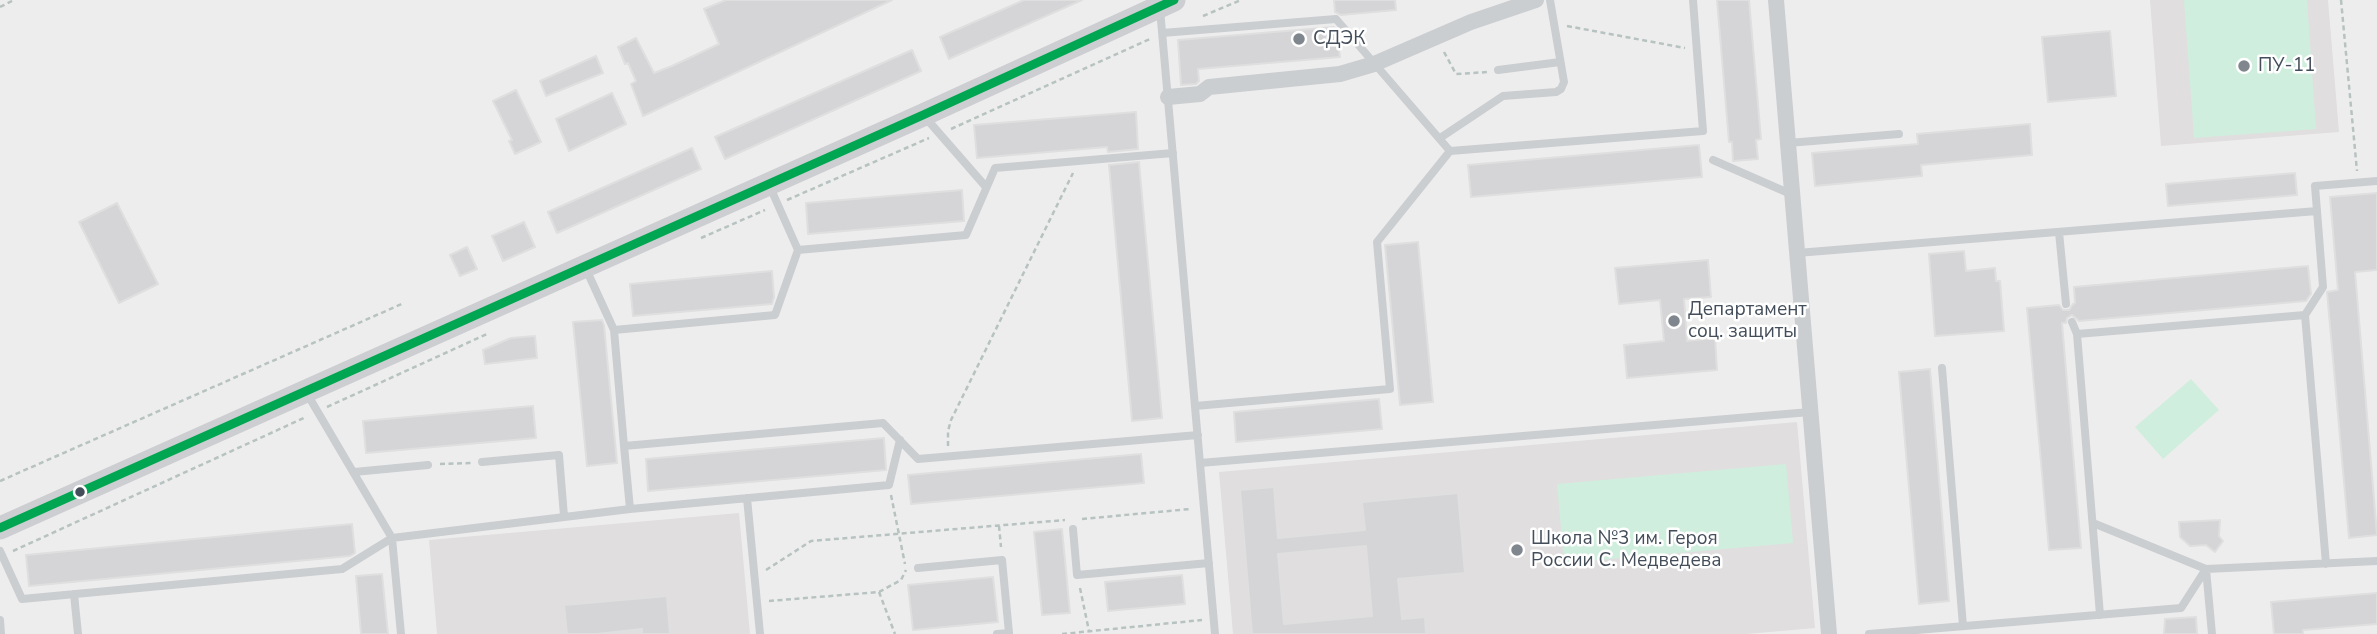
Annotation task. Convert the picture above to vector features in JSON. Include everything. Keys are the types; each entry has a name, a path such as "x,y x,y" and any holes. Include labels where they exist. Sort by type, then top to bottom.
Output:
{"street":[{"path":"1168,97 1199,94 1209,87 1340,74 1374,64 1471,22 1536,0"},
{"path":"1776,0 1829,634"},
{"path":"0,528 584,267 773,194 923,115 1167,3"}],"lane":[{"path":"1440,138 1503,96 1556,92 1561,89 1564,82 1550,0"},
{"path":"1195,405 1390,389 1377,242 1450,151 1703,131 1693,0"},
{"path":"1167,3 1162,33 1215,634"},
{"path":"1162,33 1336,19 1450,151"},
{"path":"1498,70 1560,62"},
{"path":"923,115 986,187"},
{"path":"1788,143 1899,134"},
{"path":"799,250 966,235 995,167 1173,153"},
{"path":"1713,160 1793,195"},
{"path":"2326,564 2305,315 2323,287 2315,186 2377,181"},
{"path":"614,330 775,315 799,250 773,194"},
{"path":"1797,253 2317,211"},
{"path":"2059,232 2066,302"},
{"path":"584,267 614,330 630,509"},
{"path":"2077,334 2305,315"},
{"path":"2072,322 2077,334 2100,615"},
{"path":"1941,368 1963,626"},
{"path":"306,391 392,538 401,634"},
{"path":"1200,463 1810,412"},
{"path":"624,446 883,423 918,459 1198,435"},
{"path":"1,554 22,599 342,569 392,538 564,516 889,485 900,440"},
{"path":"482,462 558,455 564,516"},
{"path":"354,472 428,465"},
{"path":"747,498 760,634"},
{"path":"2093,523 2206,569 2377,561"},
{"path":"1073,529 1077,575 1209,563"},
{"path":"918,568 1002,560 1010,633 997,634"},
{"path":"1868,634 2181,608 2206,569"},
{"path":"2206,569 2212,634"},
{"path":"74,594 78,634"},
{"path":"0,620 1,634"}],"path":[{"path":"0,7 14,0"},
{"path":"1196,19 1241,0"},
{"path":"2341,0 2358,183"},
{"path":"1554,24 1697,50"},
{"path":"692,242 773,194 940,134 1162,33"},
{"path":"1436,37 1456,74 1498,70"},
{"path":"948,456 951,420 1079,161"},
{"path":"0,481 404,303"},
{"path":"1,554 493,331"},
{"path":"428,465 482,462"},
{"path":"757,601 879,593 901,580 906,570 889,485"},
{"path":"1081,519 1204,508"},
{"path":"755,578 811,541 1067,520"},
{"path":"999,526 1002,560"},
{"path":"1077,575 1089,631"},
{"path":"879,593 895,634"},
{"path":"1062,634 1214,619"}],"shaded area":[{"name":"ПУ-11","path":"2150,0 2328,0 2339,132 2161,146"},
{"name":"Школа №3 им. Героя России С. Медведева","path":"1797,422 1815,628 1747,634 1233,634 1219,472"},
{"path":"739,513 750,634 437,634 429,540"}],"green space":[{"name":"ПУ-11","path":"2184,0 2307,0 2316,129 2194,138"},
{"path":"2191,379 2219,410 2163,459 2135,427"},
{"path":"1786,464 1793,543 1564,563 1557,484"}],"building":[{"path":"726,0 892,0 643,116 631,84 636,81 618,47 636,38 654,73 672,66 719,44 704,9"},
{"path":"1024,0 1082,0 949,59 940,37"},
{"path":"1334,0 1395,0 1396,10 1341,15 1335,12"},
{"path":"1717,0 1749,0 1761,139 1756,140 1758,159 1733,161 1732,142 1729,142"},
{"path":"1334,27 1337,31 1340,57 1198,69 1199,81 1196,84 1181,85 1178,40"},
{"path":"2110,31 2116,96 2048,102 2042,37"},
{"path":"912,50 921,71 725,159 715,137"},
{"path":"596,56 603,73 546,96 540,81"},
{"path":"516,90 541,142 515,154 509,141 512,140 493,101"},
{"path":"612,93 626,124 569,151 556,119"},
{"path":"1136,112 1138,149 1108,152 1107,147 977,158 974,125"},
{"path":"2030,124 2032,155 1921,165 1922,176 1815,186 1812,153 1918,144 1917,134"},
{"path":"1699,145 1702,177 1471,197 1468,165"},
{"path":"692,148 701,169 557,233 548,212"},
{"path":"1139,162 1162,418 1132,421 1109,165"},
{"path":"2295,173 2297,195 2168,206 2166,184"},
{"path":"962,190 964,221 808,234 806,203"},
{"path":"2377,193 2377,270 2355,272 2377,535 2349,538 2327,292 2338,290 2330,197"},
{"path":"117,203 158,284 119,303 79,222"},
{"path":"524,222 535,247 503,261 492,236"},
{"path":"1418,242 1433,402 1400,405 1385,245"},
{"path":"467,247 477,269 460,276 450,255"},
{"path":"1964,251 1966,271 1995,268 1996,281 2000,281 2004,331 1935,336 1929,254"},
{"name":"Департамент соц. защиты","path":"1708,260 1711,297 1684,299 1687,341 1715,338 1717,370 1627,378 1624,345 1664,341 1660,300 1619,304 1615,268"},
{"path":"2308,266 2311,294 2306,301 2079,321 2072,315 2067,318 2066,323 2062,323 2081,548 2049,550 2027,308 2059,305 2063,310 2069,310 2075,303 2074,287"},
{"path":"772,271 772,304 633,316 630,284"},
{"path":"602,320 617,463 587,466 573,322"},
{"path":"535,336 537,358 485,364 483,350 511,338"},
{"path":"1930,369 1949,601 1919,604 1899,372"},
{"path":"1379,399 1382,429 1236,442 1234,412"},
{"path":"533,406 536,438 366,453 363,421"},
{"path":"884,438 886,470 648,491 646,459"},
{"path":"1141,454 1144,483 911,504 908,475"},
{"path":"1274,487 1278,538 1365,530 1362,502 1458,493 1465,573 1398,579 1402,619 1425,617 1426,634 1252,634 1240,490","holes":["1366,546 1372,616 1284,624 1278,554"]},
{"path":"2220,520 2219,536 2223,541 2215,552 2206,545 2190,546 2180,537 2179,522"},
{"path":"352,524 355,553 350,556 29,586 26,555"},
{"path":"1062,529 1070,613 1042,615 1034,532"},
{"path":"382,574 388,634 361,634 356,576"},
{"path":"1182,575 1185,604 1108,611 1105,582"},
{"path":"993,577 998,622 913,630 908,585"},
{"path":"2377,593 2377,624 2303,630 2303,634 2274,634 2271,602"},
{"path":"667,596 670,634 642,634 642,629 567,634 564,605"},
{"path":"2196,617 2197,634 2164,634 2165,619"}],"transit line":[{"path":"0,528 1174,0"}],"place":[{"name":"СДЭК","path":"1299,39"},
{"name":"ПУ-11","path":"2244,66"},
{"name":"Департамент соц. защиты","path":"1674,321"},
{"name":"Школа №3 им. Героя России С. Медведева","path":"1517,550"}]}
